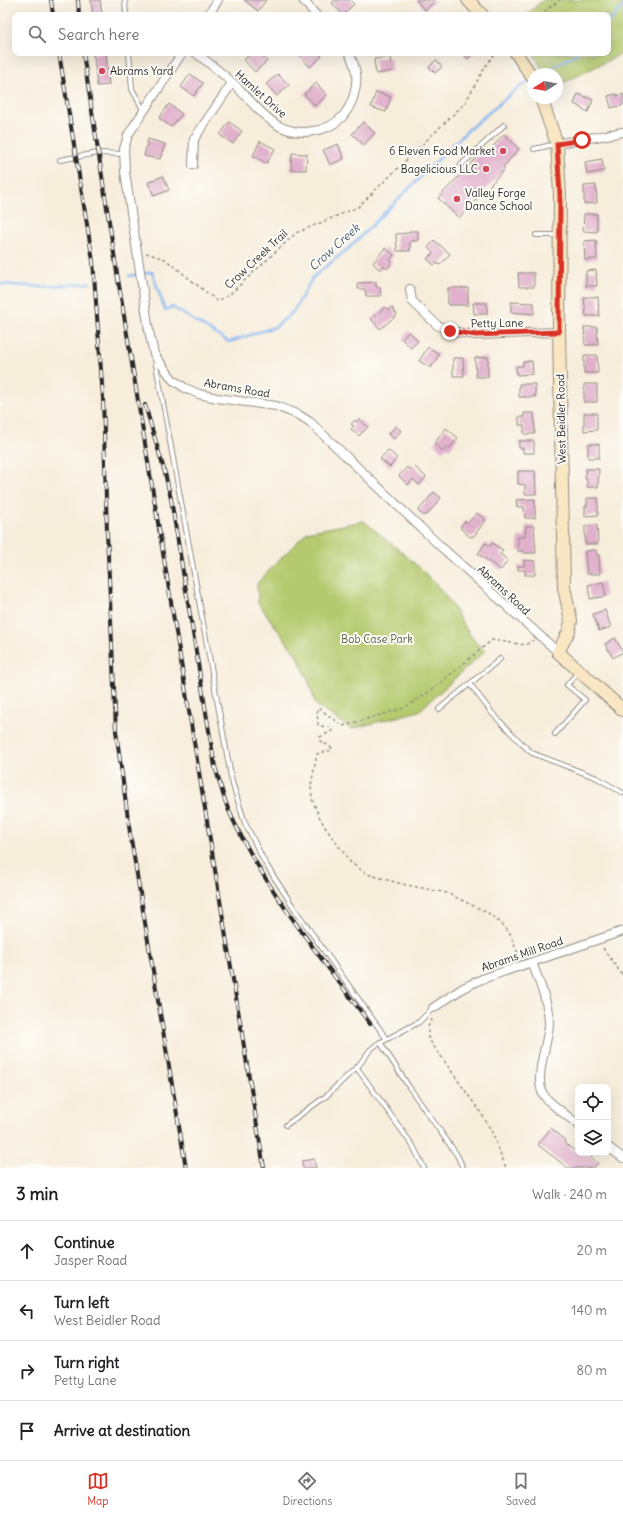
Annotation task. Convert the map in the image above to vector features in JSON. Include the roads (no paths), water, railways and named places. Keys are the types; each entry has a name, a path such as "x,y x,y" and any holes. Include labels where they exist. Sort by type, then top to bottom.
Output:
{"street":[{"path":"210,12 218,0"},
{"path":"303,0 313,12"},
{"path":"468,0 479,12"},
{"name":"Abrams Road","path":"180,56 128,135 124,154 124,166 141,281 154,354 173,380 185,388 200,394 217,398 276,406 300,415 310,422 428,535 537,635 558,652"},
{"name":"Hamlet Drive","path":"200,56 232,83 269,120 285,130 294,133 319,130 339,120 351,105 356,85 356,74 350,56"},
{"path":"518,56 527,69"},
{"path":"193,165 194,139 232,83"},
{"name":"West Beidler Road","path":"543,104 557,144 560,195 559,332 564,587 571,621 569,631 558,652"},
{"path":"557,144 623,132"},
{"name":"Petty Lane","path":"410,288 412,301 437,325 450,331 476,335 559,332"},
{"path":"558,652 623,710"},
{"name":"Abrams Mill Road","path":"434,1008 463,988 482,979 623,931"},
{"path":"532,962 548,1009 549,1024 540,1084 544,1094 575,1121"},
{"path":"611,1149 623,1158"}],"lane":[{"path":"125,0 126,12"},
{"path":"129,56 132,88 144,112"},
{"path":"461,165 504,125"},
{"path":"534,148 557,144"},
{"path":"60,160 98,153 124,154"},
{"path":"536,235 560,235"},
{"path":"154,354 232,782 245,823 265,863 292,905 386,1038"},
{"path":"439,709 500,659"},
{"path":"555,734 585,700 567,685 579,671"},
{"path":"470,684 492,713 532,753 596,778 623,793"},
{"path":"286,1125 325,1098 356,1068 370,1050 380,1042 419,1022 434,1008"},
{"path":"380,1042 409,1087 457,1155 463,1168"},
{"path":"356,1068 413,1146 424,1168"}],"waterway":[{"name":"Crow Creek","path":"611,20 623,6"},
{"name":"Crow Creek","path":"552,68 573,56"},
{"name":"Crow Creek","path":"129,276 152,272 165,310 172,307 229,342 275,327 293,312 313,277 349,248 468,130 518,88 527,82"},
{"name":"Crow Creek","path":"0,284 43,287 90,283"}],"railway":[{"path":"51,0 53,12"},
{"path":"78,0 79,12"},
{"path":"59,56 93,261 103,398 107,533 116,731 130,833 186,1168"},
{"path":"83,56 117,273 264,1168"},
{"path":"145,405 171,499 215,767 227,806 258,867 294,921 370,1024"}],"place":[{"name":"Abrams Yard","path":"102,71"},
{"name":"6 Eleven Food Market","path":"503,151"},
{"name":"Bagelicious LLC","path":"486,169"},
{"name":"Valley Forge Dance School","path":"457,199"}],"park label":[{"name":"Bob Case Park","path":"377,639"}]}
